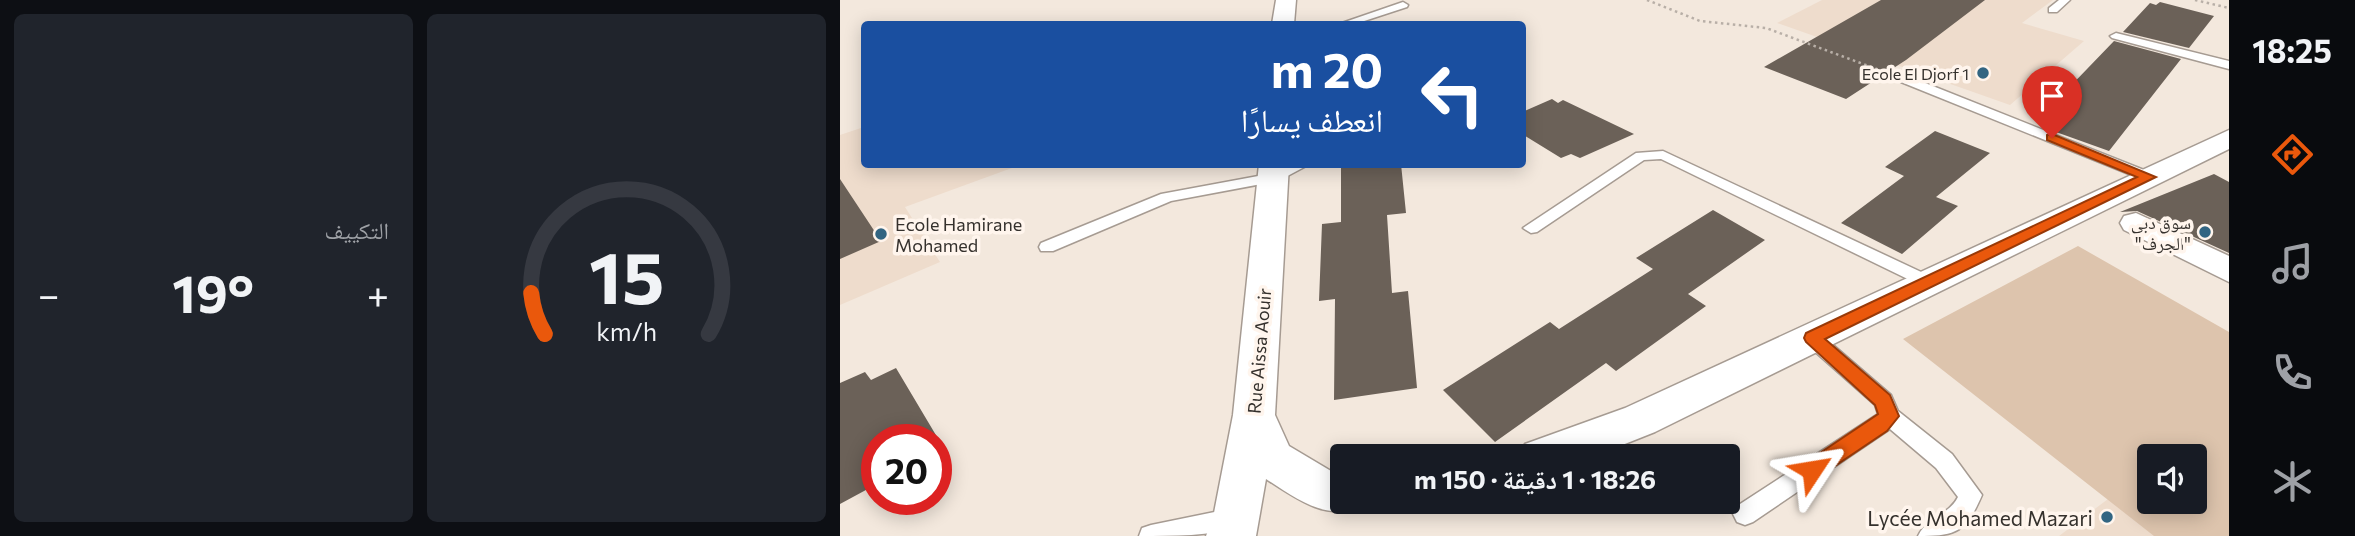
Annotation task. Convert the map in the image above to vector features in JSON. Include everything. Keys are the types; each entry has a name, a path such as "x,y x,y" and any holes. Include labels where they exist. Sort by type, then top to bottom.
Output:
{"street":[{"path":"1283,21 1286,0"},
{"path":"1577,444 1640,421 2229,138"},
{"name":"Rue Aissa Aouir","path":"1234,527 1254,415 1283,169"},
{"path":"2136,223 2229,270"},
{"path":"1254,415 1272,459 1323,490 1330,491"}],"lane":[{"path":"2053,10 2065,0"},
{"path":"1354,21 1403,5"},
{"path":"2116,36 2229,65"},
{"path":"1905,79 2149,177"},
{"path":"1531,228 1641,156 1663,155 1928,282"},
{"path":"1047,247 1167,197 1283,169"},
{"path":"1812,338 1884,401 1889,416 1944,461 1970,495 1963,511 1930,536"},
{"path":"1745,514 1880,425 1889,416"},
{"path":"1151,536 1234,527"}],"path":[{"path":"1647,0 1700,21 1766,28 1905,79"},
{"path":"2195,0 2229,8"}],"shaded area":[{"name":"Ecole El Djorf 1","path":"1822,0 2053,0 2022,23 2084,41 2010,105 1777,23"},
{"name":"Ecole Hamirane Mohamed","path":"861,128 861,168 1012,168 905,207 940,262 840,305 840,135"},
{"path":"2078,246 2229,332 2229,536 2154,536 1903,339"},
{"name":"Lycée Mohamed Mazari","path":"2108,499 2156,536 2059,536"}],"building":[{"path":"1881,0 1985,0 1906,60 1846,99 1764,67"},
{"path":"2160,2 2214,16 2189,48 2123,32 2150,3 2156,5"},
{"path":"2114,41 2181,59 2109,151 2042,127 2069,99 2060,97"},
{"path":"1552,99 1558,103 1563,100 1634,134 1580,158 1571,154 1561,158 1526,136 1526,110"},
{"path":"1935,131 1990,153 1936,197 1958,206 1902,254 1841,223 1904,176 1885,167"},
{"path":"1341,168 1401,168 1406,213 1387,215 1392,293 1408,291 1417,388 1334,400 1335,299 1319,301 1322,224 1341,222"},
{"name":"سوق دبي \"الجرف\"","path":"2214,174 2229,182 2229,253 2137,211 2120,212"},
{"path":"840,179 881,241 840,259"},
{"path":"1713,210 1765,240 1688,294 1706,306 1616,371 1606,363 1495,442 1443,390 1550,322 1559,329 1653,269 1636,258"},
{"path":"896,368 929,424 861,424 861,493 840,504 840,383 865,372 871,380"}],"place":[{"name":"Ecole El Djorf 1","path":"1983,73"},
{"name":"سوق دبي \"الجرف\"","path":"2205,232"},
{"name":"Ecole Hamirane Mohamed","path":"881,234"},
{"name":"Lycée Mohamed Mazari","path":"2107,517"}],"route":[{"path":"1812,470 1880,425 1889,416 1884,401 1812,338 2149,177 2052,138"}]}
